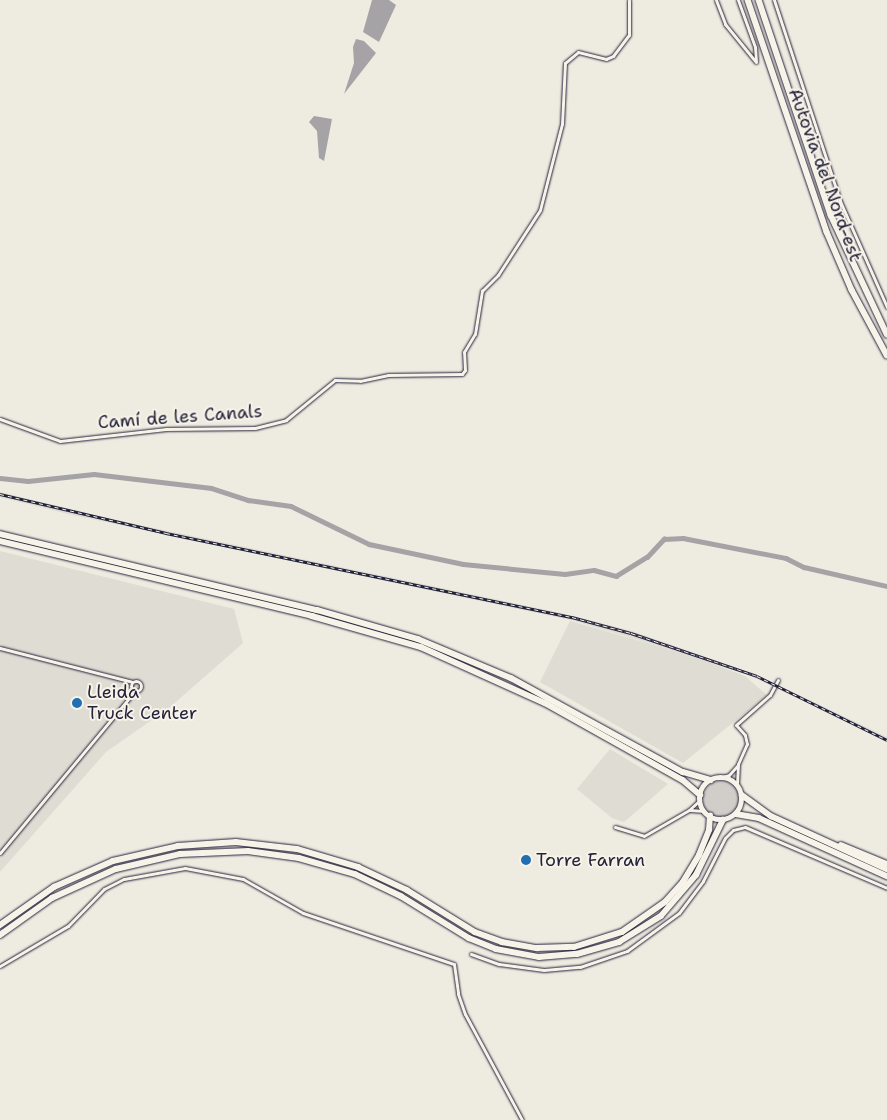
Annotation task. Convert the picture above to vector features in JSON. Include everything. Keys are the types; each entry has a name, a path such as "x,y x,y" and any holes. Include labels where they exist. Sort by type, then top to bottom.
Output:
{"highway":[{"name":"Autovia del Nord-est","path":"748,0 824,224 852,290 887,355"},
{"name":"Autovia del Nord-est","path":"760,0 831,215 887,334"},
{"path":"0,534 316,610 418,640 511,678 683,772 711,780 719,778 737,784 742,795 759,809 887,869"},
{"path":"0,541 329,620 428,650 539,700 686,781 700,797 704,811 710,816 723,820"},
{"path":"700,797 711,780"},
{"path":"736,814 742,795"},
{"path":"0,935 64,891 116,869 180,854 241,851 299,858 355,874 401,896 469,938 496,949 540,957 577,954 619,942 661,916 692,880 723,820 736,814 759,818 887,876"},
{"path":"0,925 54,888 113,861 178,846 236,842 296,849 352,864 398,885 475,932 502,942 537,948 574,947 622,932 664,902 683,882 699,855 709,830 710,816"},
{"path":"792,826 887,864"}],"street":[{"name":"Camí de les Canals","path":"0,419 60,441 166,429 255,428 286,420 334,380 360,381 388,375 462,374 465,370 464,352 475,334 482,291 498,275 540,210 552,174 563,118 565,63 578,52 604,59 614,56 629,35 629,0"},
{"path":"716,0 725,24 756,62 755,47 738,0"},
{"path":"774,0 840,201 887,307"},
{"path":"0,648 140,684 0,853"},
{"path":"737,784 738,764 746,741 736,725 766,699 778,680"},
{"path":"132,682 131,688 135,691"},
{"path":"719,778 729,775 738,764"},
{"path":"615,827 644,836 690,810 700,797"},
{"path":"690,810 704,811"},
{"path":"471,954 499,964 544,970 580,967 627,951 679,913 703,882 724,838 733,830 745,827 887,888"},
{"path":"0,966 68,926 98,895 117,882 178,868 243,879 303,913 454,964 458,994 466,1014 522,1120"}],"shaded area":[{"path":"372,0 389,0 396,5 379,42 363,32"},
{"path":"356,39 364,41 376,53 344,94 354,63 353,47"},
{"path":"314,116 332,119 324,161 319,158 317,131 309,122"},
{"path":"0,492 120,521 561,613 632,631 757,675 887,737 887,741 749,675 711,663 745,676 767,695 683,763 540,682 570,621 682,653 571,620 68,514 0,497"},
{"path":"0,551 234,609 243,643 169,708 106,752 0,872"},
{"path":"610,749 668,784 624,822 612,818 577,789"},
{"path":"721,781 734,786 739,799 734,812 721,817 708,812 703,799 708,786"}],"waterway":[{"path":"0,478 28,481 94,474 211,488 248,500 291,506 369,544 463,564 565,574 594,570 616,576 647,557 664,539 683,538 786,558 804,567 887,586"}],"railway":[{"path":"0,494 166,533 572,617 631,633 757,676 887,740"}],"place":[{"name":"Lleida Truck Center","path":"77,703"},
{"name":"Torre Farran","path":"526,860"}]}
